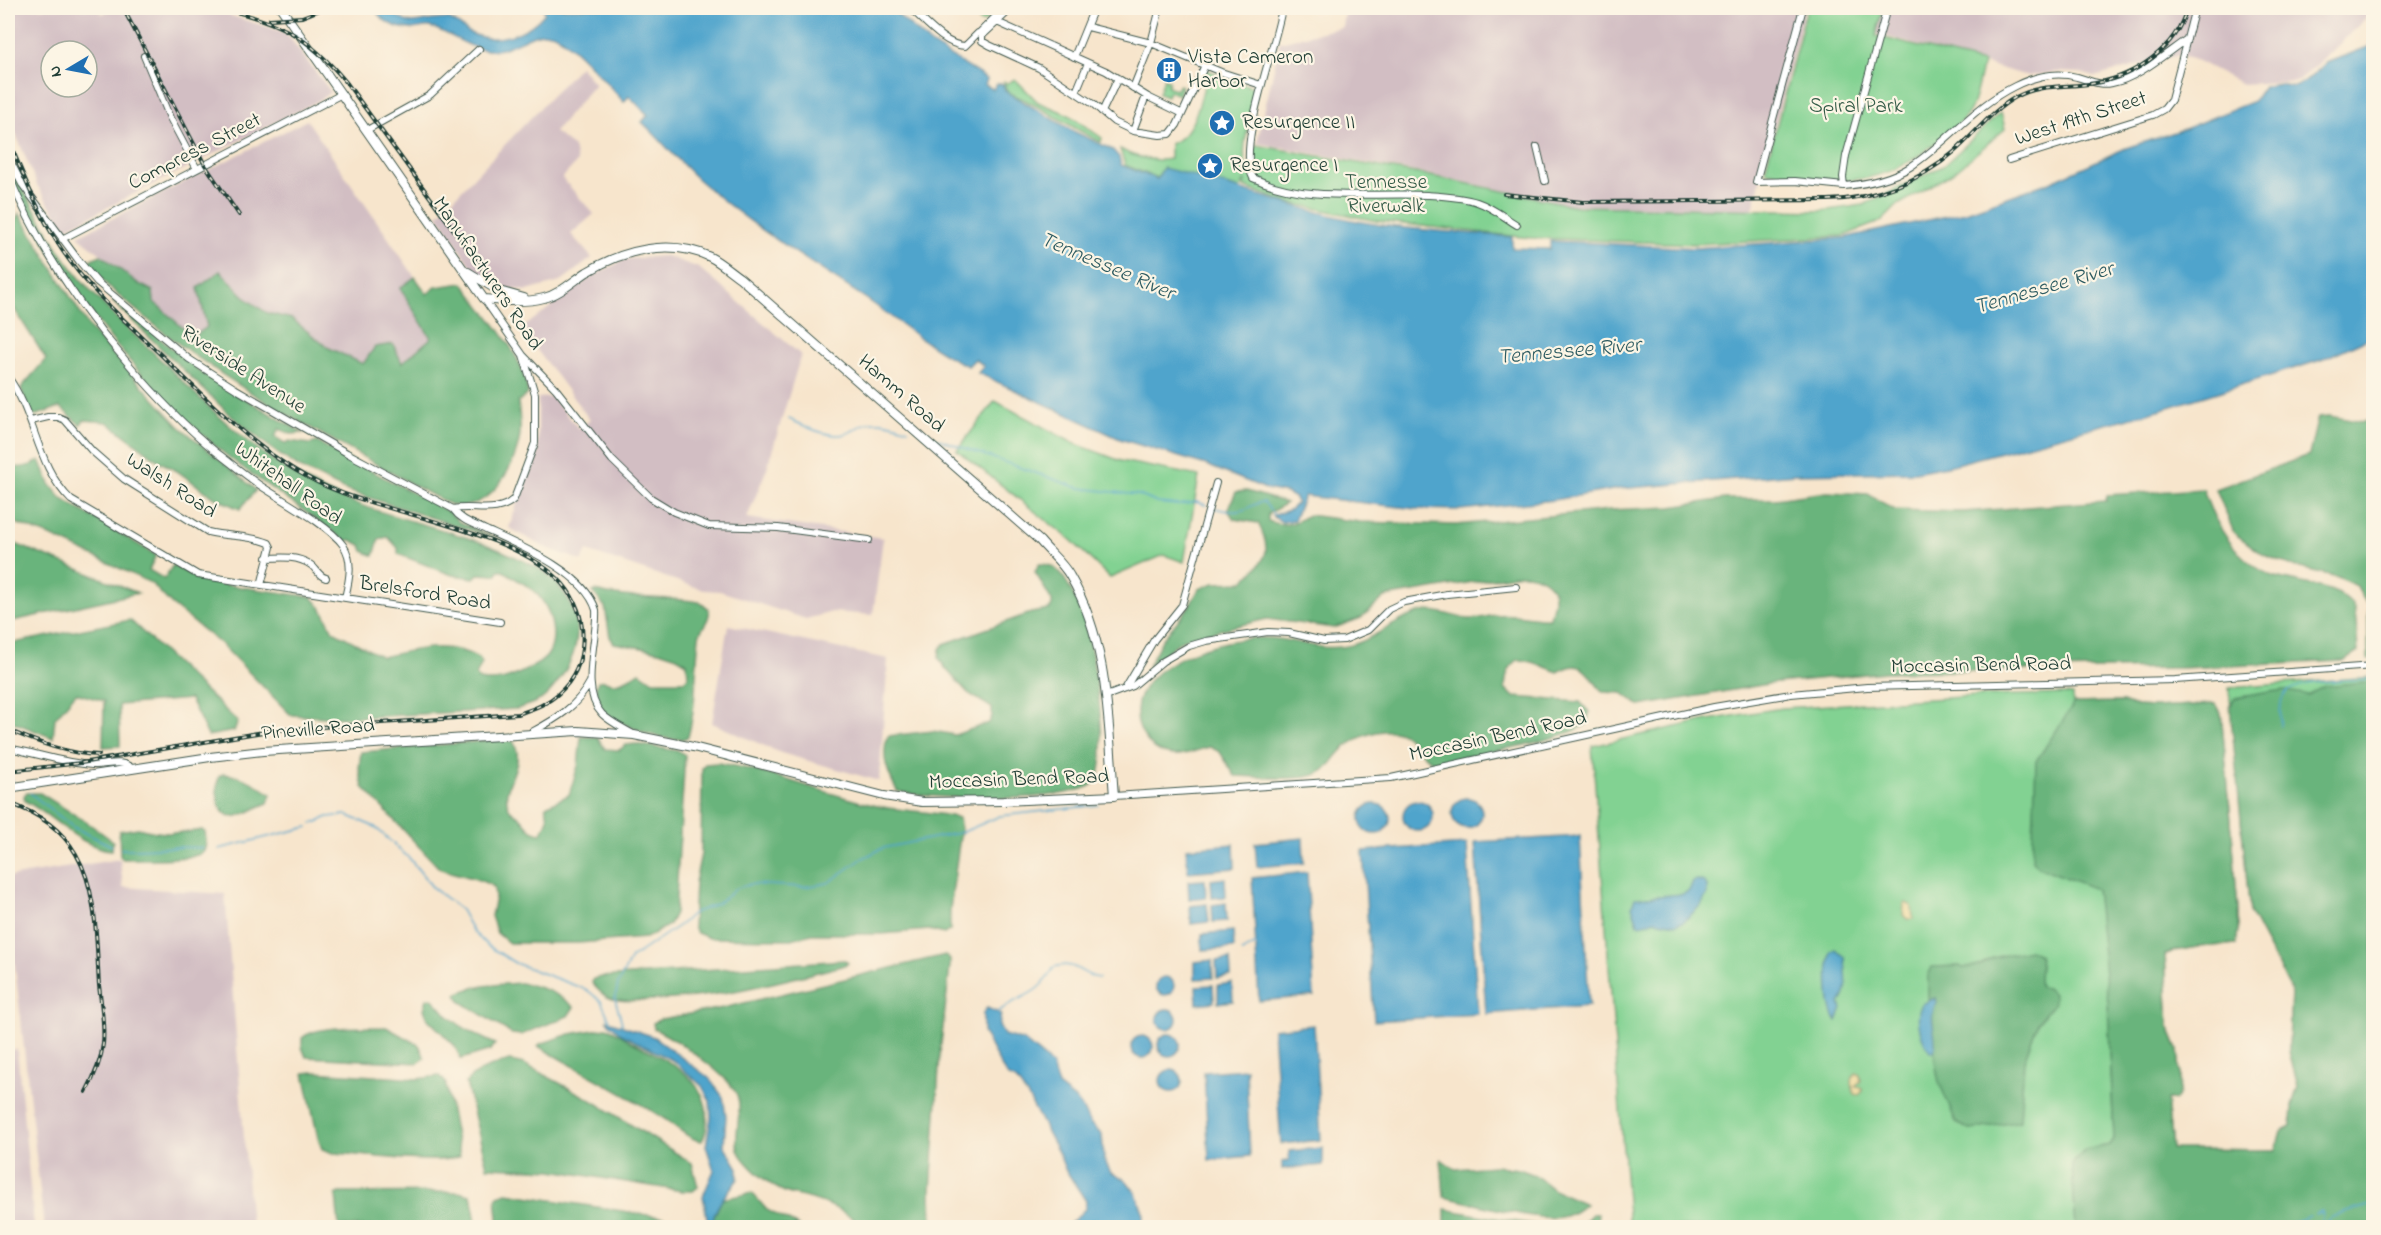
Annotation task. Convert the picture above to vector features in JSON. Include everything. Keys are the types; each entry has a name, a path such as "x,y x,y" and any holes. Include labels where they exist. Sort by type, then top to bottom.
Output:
{"main road":[{"name":"Manufacturers Road","path":"281,8 484,299"},
{"name":"Hamm Road","path":"484,299 531,300 556,293 588,271 628,252 651,248 671,248 710,257 736,274 1040,541 1069,574 1091,621 1103,665 1114,796"},
{"path":"465,270 499,291 531,300"},
{"name":"Pineville Road","path":"8,788 263,751 532,732 578,731 634,735"},
{"name":"Moccasin Bend Road","path":"634,735 693,747 884,796 922,802 1114,796"}],"street":[{"path":"910,8 934,30 957,46 964,46 1012,8"},
{"path":"979,34 1004,8"},
{"path":"1074,57 1094,8"},
{"path":"1133,88 1151,43 1160,8"},
{"path":"1282,8 1248,151 1249,169 1253,178 1294,192 1446,196 1475,201 1517,225"},
{"path":"1803,8 1756,182 1795,181 1844,186 1870,182 1908,168 1976,111 2015,86 2045,76 2061,75 2075,76 2101,84 2112,83 2138,72 2187,39"},
{"path":"1844,186 1846,156 1887,8"},
{"name":"West 19th Street","path":"2009,160 2153,115 2163,109 2171,99 2195,8"},
{"path":"997,22 1088,63 1146,96 1181,112"},
{"path":"1088,27 1151,43 1262,85"},
{"path":"979,34 982,41 1021,58 1076,92 1115,122 1134,131 1160,135 1170,134 1205,65"},
{"path":"367,130 430,95 479,50"},
{"path":"144,56 168,113 197,169"},
{"path":"1076,92 1088,63"},
{"path":"1102,112 1118,78"},
{"name":"Compress Street","path":"62,239 342,94"},
{"path":"1134,131 1146,96"},
{"path":"1537,147 1545,181"},
{"name":"Riverside Avenue","path":"8,157 22,183 62,239 97,282 189,359 236,390 347,453 453,509"},
{"name":"Whitehall Road","path":"8,174 40,241 69,289 95,325 166,408 214,450 343,545 348,556 350,576 345,598"},
{"name":"Manufacturers Road","path":"453,509 463,507 498,509 508,505 514,499 535,443 535,394 524,355 484,299"},
{"path":"524,355 556,389 612,460 651,498 674,512 709,526 778,528 869,540"},
{"path":"8,377 31,421 48,469 58,487 71,500 198,575 345,598"},
{"name":"Walsh Road","path":"31,421 48,417 65,420 93,451 124,479 208,532 269,543 271,547 267,558"},
{"path":"1125,690 1155,640 1182,605 1216,483"},
{"path":"453,509 462,519 553,565 583,589 593,603 596,618 590,681 583,696 574,706 532,732"},
{"path":"261,585 267,558 297,558 313,566 320,576 326,578"},
{"path":"1106,696 1133,686 1178,652 1206,641 1268,632 1289,633 1324,641 1344,640 1368,630 1389,609 1404,602 1447,594 1516,587"},
{"name":"Brelsford Road","path":"345,598 500,622"},
{"name":"Moccasin Bend Road","path":"1114,796 1391,778 1714,707 1811,692 1867,687 2175,680 2373,666"},
{"path":"590,681 597,708 603,715 634,735"},
{"path":"8,748 93,765 118,762 127,764 133,769"}],"shaded area":[{"path":"8,8 100,8 102,14 114,8 207,8 286,33 331,92 318,101 65,229 37,185 8,115"},
{"path":"1345,8 1805,8 1753,209 1574,205 1422,173 1257,143 1280,42 1342,27"},
{"path":"1880,8 2373,8 2373,11 2298,81 2242,84 2198,61 2179,55 2094,77 2081,73 2057,72 2028,76 1874,33"},
{"path":"580,66 595,84 554,132 574,147 577,162 562,178 594,214 571,234 592,258 560,282 527,291 502,287 473,269 438,215"},
{"path":"307,120 415,277 401,288 431,338 401,363 363,364 327,347 292,319 267,313 248,300 220,272 207,328 193,337 154,302 153,291 139,284 78,236"},
{"path":"666,256 699,268 801,355 767,468 747,518 883,538 873,615 832,612 806,619 720,591 704,590 587,551 582,561 542,546 509,528 524,483 538,453 538,398 552,397 579,429 590,420 521,329 591,277 626,259"},
{"path":"728,625 888,659 879,781 781,753 712,723"},
{"path":"120,859 123,887 225,894 251,1227 44,1227 8,904 8,877"},
{"path":"17,1049 34,1227 8,1227 8,1050"}],"green space":[{"path":"967,8 999,8 981,22"},
{"name":"Spiral Park","path":"1807,8 1883,8 1876,36 1983,63 1974,102 1967,116 1920,154 1900,167 1879,175 1838,180 1815,179 1765,171"},
{"name":"Tennesse Riverwalk","path":"1207,70 1257,89 1245,141 1244,152 1248,172 1256,145 1421,174 1576,206 1821,211 1863,205 1943,166 2001,112 2005,129 1953,173 1898,205 1882,221 1843,236 1696,244 1531,238 1377,221 1286,202 1244,187 1245,180 1240,189 1163,168 1157,178 1125,165 1120,149 1144,158 1170,159 1170,144 1186,133 1196,115 1207,75 1204,73"},
{"path":"1164,78 1169,81 1168,86 1176,90 1179,85 1182,86 1179,95 1169,91 1167,96 1159,93"},
{"path":"1015,79 1038,102 1069,115 1102,138 1101,142 1007,92 1004,82 1008,83"},
{"path":"9,168 63,256 81,280 111,312 245,439 285,468 330,493 382,512 486,544 542,570 552,579 566,595 572,607 577,630 576,642 568,667 545,697 517,709 344,718 291,715 222,645 171,604 151,583 55,538 8,520 8,466 24,467 40,460 50,484 62,499 156,555 149,570 164,579 173,565 206,582 312,597 322,609 333,631 382,657 419,649 457,650 480,659 482,663 476,675 479,680 497,681 540,663 547,656 552,643 551,619 545,605 533,590 508,573 499,570 496,575 478,574 474,578 452,575 398,554 398,548 388,537 379,539 374,556 363,551 361,545 351,540 345,541 245,470 213,444 187,421 139,371 94,317 55,260 25,208 12,182"},
{"path":"19,213 90,329 179,426 256,490 240,509 215,498 159,461 107,422 84,420 80,425 60,407 31,417 21,388 46,359 8,299 8,231 11,230"},
{"path":"101,255 139,284 153,291 154,302 193,337 207,327 198,288 220,271 248,300 267,313 292,319 327,347 363,364 375,347 393,344 402,363 431,338 400,288 415,277 427,294 436,287 463,283 503,335 525,378 528,394 518,402 520,434 518,446 507,472 489,494 478,502 466,506 452,505 428,493 286,414 229,379 173,340 116,293 89,265 91,259"},
{"path":"113,302 203,374 303,433 291,434 279,429 275,437 286,444 289,441 310,444 317,442 449,512 459,522 498,539 345,490 300,468 277,453 229,414"},
{"path":"995,401 1073,443 1121,461 1199,476 1184,562 1164,555 1110,578 1071,540 957,450"},
{"path":"2329,416 2362,422 2373,420 2373,659 2368,659 2368,606 2356,586 2338,577 2296,567 2264,555 2234,533 2216,489 2309,455 2318,417"},
{"path":"2203,489 2220,528 2238,552 2248,561 2273,576 2316,586 2347,599 2354,610 2358,652 2344,661 2180,668 1885,672 1768,684 1640,706 1622,693 1603,692 1579,667 1574,666 1558,672 1533,662 1518,660 1510,669 1505,683 1505,688 1514,697 1580,702 1589,712 1587,724 1547,740 1440,762 1423,755 1402,734 1394,731 1377,732 1352,742 1321,772 1292,778 1235,776 1220,752 1210,747 1179,755 1162,752 1149,743 1138,720 1137,711 1141,694 1152,679 1167,666 1207,647 1265,638 1321,647 1341,647 1364,641 1407,617 1429,611 1469,619 1503,614 1550,618 1554,604 1552,587 1543,579 1520,574 1385,597 1361,618 1334,628 1267,619 1228,628 1182,640 1148,666 1162,640 1189,607 1199,589 1214,583 1242,582 1265,556 1265,542 1258,523 1234,519 1228,510 1236,492 1247,491 1286,503 1268,514 1268,521 1280,524 1293,523 1308,515 1360,522 1456,525 1610,510 1671,507 1725,499 1775,499 1827,492 1868,494 1895,510 1963,512 2106,501 2107,495"},
{"path":"8,541 138,593 8,622"},
{"path":"1039,564 1048,565 1061,574 1076,600 1088,635 1096,678 1101,729 1100,770 1095,782 1082,789 1031,797 968,798 897,791 888,771 885,757 888,736 933,731 955,735 989,723 992,708 968,693 946,669 939,658 940,649 944,644 1031,613 1049,610 1052,601 1035,572"},
{"path":"593,592 620,596 699,602 708,608 708,618 699,637 694,700 688,737 670,739 645,733 621,723 605,712 599,703 596,686 598,681 619,682 640,672 653,681 684,681 688,677 687,663 677,657 659,651 614,643 610,637 605,607"},
{"path":"130,620 238,722 234,731 208,736 190,699 119,705 120,746 103,747 104,701 76,693 55,718 53,738 8,720 8,644"},
{"path":"2373,677 2373,1227 2111,1149 2117,1140 2109,1028 2114,1139 2110,1145 2085,1150 2072,1164 2076,1227 1629,1227 1592,746 1702,721 1782,708 1978,696 2066,694 2073,695 2073,703 2123,702 2133,706 2154,707 2216,704 2221,713 2227,772 2238,925 2236,944 2197,947 2173,951 2165,955 2169,1028 2178,1050 2180,1076 2179,1093 2175,1100 2167,1100 2172,1149 2276,1150 2281,1131 2291,1126 2292,1106 2298,1086 2289,1051 2291,990 2250,913 2229,688"},
{"path":"2373,681 2373,1227 2076,1227 2072,1164 2085,1150 2110,1145 2114,1139 2108,1003 2096,889 2039,867 2032,861 2036,761 2073,703 2123,702 2133,706 2154,707 2216,704 2221,713 2227,772 2238,925 2236,944 2197,947 2173,951 2165,955 2169,1028 2178,1050 2180,1076 2179,1093 2175,1100 2167,1100 2172,1149 2276,1150 2281,1131 2291,1126 2292,1106 2298,1086 2289,1051 2291,990 2250,913 2230,706 2235,698 2283,690 2308,695 2325,686"},
{"path":"581,737 597,737 605,749 619,750 626,745 636,744 678,751 685,755 675,913 669,925 646,938 578,943 509,943 497,933 491,916 495,897 494,887 439,868 363,787 359,769 361,752 495,740 513,741 517,750 517,759 507,792 509,808 531,829 542,833 548,819 546,806 569,795 578,766"},
{"path":"718,763 757,771 873,805 959,818 961,829 950,909 950,930 944,934 929,930 882,934 812,934 791,939 709,938 697,933 693,927 695,882 701,854 702,768 705,764"},
{"path":"223,774 243,778 265,790 271,794 268,803 237,816 225,813 221,809 217,796 219,776"},
{"path":"26,793 40,793 88,823 113,841 112,850 100,848 78,837 25,801"},
{"path":"138,828 170,833 202,830 205,832 205,849 199,854 179,858 123,859 120,856 119,831"},
{"path":"2029,950 2040,955 2040,987 2047,988 2054,995 2054,1003 2038,1022 2024,1061 2020,1121 1971,1130 1956,1122 1939,1082 1935,1062 1932,1016 1937,1003 1935,998 1928,1001 1928,976 1932,967 1960,966 1963,968 1980,965 1992,958"},
{"path":"945,955 950,960 950,967 940,1053 931,1191 932,1227 863,1227 851,1217 830,1206 788,1193 767,1182 751,1167 739,1151 737,1136 739,1105 734,1089 702,1059 654,1029 653,1023 661,1019 723,1008"},
{"path":"845,960 848,963 842,966 769,984 695,997 627,1001 609,998 592,983 593,979 601,977"},
{"path":"520,983 549,991 574,1007 568,1016 521,1035 512,1034 460,1001 457,994 480,987"},
{"path":"431,998 459,1025 495,1044 491,1050 461,1059 454,1045 428,1019 424,1009 427,999"},
{"path":"386,1027 419,1045 425,1058 418,1063 306,1057 302,1047 302,1038 319,1031"},
{"path":"606,1028 671,1063 692,1080 705,1104 707,1124 702,1141 687,1135 648,1108 538,1046 570,1034"},
{"path":"510,1061 524,1064 593,1101 692,1163 698,1187 693,1191 682,1191 552,1170 487,1167 466,1083 474,1075 492,1066"},
{"path":"304,1073 418,1079 439,1076 445,1081 460,1156 450,1159 419,1160 333,1153 322,1149"},
{"path":"1441,1159 1455,1169 1495,1166 1519,1169 1535,1175 1554,1190 1586,1204 1568,1215 1551,1218 1444,1197"},
{"path":"458,1192 471,1195 477,1227 339,1227 336,1195 340,1193"},
{"path":"507,1193 667,1218 695,1227 499,1227 496,1199"},
{"path":"752,1193 767,1210 800,1227 712,1228 713,1219 722,1199"},
{"path":"1445,1209 1460,1212 1547,1227 1445,1227"},
{"path":"1592,1214 1598,1214 1596,1227 1568,1227 1582,1224"}],"sand":[{"path":"1906,903 1912,906 1913,919 1907,919 1903,915"},
{"path":"1856,1073 1860,1075 1861,1081 1855,1086 1861,1087 1863,1091 1859,1095 1855,1094 1852,1086"}],"water":[{"name":"Tennessee River","path":"375,8 387,8 410,23 447,19 470,33 490,38 511,35 530,27 545,13 543,8 890,8 932,45 987,79 985,85 993,89 997,84 1003,84 1005,91 1073,131 1113,150 1119,157 1121,165 1157,179 1163,168 1352,220 1413,229 1512,237 1512,248 1550,249 1550,241 1696,248 1843,238 1966,212 2050,182 2126,148 2184,129 2254,101 2263,87 2280,84 2294,87 2306,81 2326,63 2373,45 2373,336 2321,360 2166,408 1952,465 1915,472 1796,474 1618,489 1554,500 1460,510 1417,509 1304,496 1294,520 1282,522 1272,516 1291,509 1297,503 1295,498 1286,493 1266,489 1206,465 1120,439 978,373 984,366 975,359 968,366 928,343 760,228 719,197 642,122 648,115 629,96 624,102 588,63 558,36 551,33 536,34 502,49 486,50 430,27 412,29 395,26 385,21"},
{"path":"1467,798 1478,802 1482,813 1478,824 1467,828 1456,824 1452,813 1456,802"},
{"path":"1418,801 1429,805 1433,816 1429,827 1418,831 1407,827 1403,816 1407,805"},
{"path":"1375,804 1386,808 1390,819 1386,830 1375,834 1364,830 1360,819 1364,808"},
{"path":"1580,836 1589,1006 1486,1014 1475,842"},
{"path":"1303,838 1304,863 1257,867 1255,843"},
{"path":"1234,844 1235,868 1188,872 1186,848"},
{"path":"1467,844 1478,1014 1374,1021 1363,851"},
{"path":"1307,872 1314,996 1259,1001 1252,878"},
{"path":"1225,878 1226,897 1212,898 1211,880"},
{"path":"1205,880 1206,898 1189,899 1188,881"},
{"path":"1693,881 1704,882 1707,886 1707,894 1701,905 1683,922 1675,924 1655,920 1638,924 1632,906 1635,898 1683,894 1689,891"},
{"path":"1226,903 1227,921 1213,922 1212,905"},
{"path":"1207,904 1209,922 1191,924 1190,906"},
{"path":"1233,931 1234,948 1202,950 1202,934"},
{"path":"1836,949 1845,957 1847,981 1840,1003 1842,1009 1837,1021 1831,1008 1829,978 1831,952"},
{"path":"1230,959 1231,976 1217,978 1216,961"},
{"path":"1212,960 1213,978 1195,979 1195,962"},
{"path":"1161,977 1169,977 1174,982 1172,993 1161,995 1156,990 1156,982"},
{"path":"1232,983 1233,1001 1218,1003 1218,985"},
{"path":"1213,985 1214,1002 1197,1004 1196,986"},
{"path":"1935,998 1937,1003 1933,1020 1935,1045 1934,1051 1931,1052 1922,1035 1919,1016 1922,1004"},
{"path":"987,1008 1001,1014 999,1026 1004,1035 1024,1041 1046,1059 1052,1066 1058,1086 1076,1100 1090,1123 1102,1135 1104,1159 1111,1173 1126,1180 1136,1193 1144,1215 1142,1227 1067,1227 1085,1209 1086,1201 1065,1169 1027,1095 1016,1080 1008,1077 983,1032 983,1013"},
{"path":"1167,1009 1174,1012 1177,1019 1174,1026 1167,1029 1160,1026 1157,1019 1160,1012"},
{"path":"606,1020 654,1037 709,1078 723,1097 726,1116 724,1145 738,1168 738,1179 718,1207 712,1227 704,1227 708,1223 703,1196 714,1170 706,1146 711,1118 710,1101 702,1086 674,1061 621,1034"},
{"path":"1314,1025 1321,1140 1281,1144 1273,1029"},
{"path":"1169,1034 1177,1037 1180,1045 1177,1053 1169,1056 1161,1053 1158,1045 1161,1037"},
{"path":"1142,1036 1152,1043 1153,1047 1146,1057 1142,1058 1132,1051 1131,1047 1138,1037"},
{"path":"1246,1069 1250,1156 1209,1160 1204,1072"},
{"path":"1171,1070 1181,1077 1182,1081 1175,1091 1171,1092 1161,1085 1160,1081 1167,1071"},
{"path":"1323,1148 1323,1165 1282,1169 1282,1162 1289,1161 1289,1151"}],"waterway":[{"path":"789,419 813,430 833,435 846,434 870,422 886,423 908,429"},
{"path":"924,434 1079,488 1139,495 1157,503 1179,505 1196,502 1206,505"},
{"path":"1211,507 1238,511 1264,502 1274,515"},
{"path":"2280,725 2283,697 2298,686 2374,678"},
{"path":"8,778 14,782"},
{"path":"30,793 73,827 112,846"},
{"path":"620,1025 622,1023 615,999 618,984 631,958 681,924 693,913 717,904 737,888 751,884 803,887 828,883 863,858 883,848 963,832 1000,816 1098,805"},
{"path":"312,824 328,817 346,815 375,827 410,859 433,888 461,910 473,932 488,946 515,963 587,990 601,1001 611,1023"},
{"path":"219,849 308,827"},
{"path":"121,849 203,848"},
{"path":"1242,952 1257,943"},
{"path":"997,1013 1035,991 1054,967 1068,965 1099,978"},
{"path":"2322,1226 2332,1217 2374,1204"},
{"path":"2315,1214 2322,1211 2322,1228"},
{"path":"2279,1228 2310,1216"}],"railway":[{"path":"123,8 205,165 239,215"},
{"path":"222,8 261,20 292,33 318,52 332,66 494,285"},
{"path":"270,19 302,17 325,8"},
{"path":"1504,194 1583,202 1828,200 1879,192 1911,180 1940,163 1999,109 2016,97 2045,88 2096,83 2126,74 2139,67 2152,58 2174,36 2187,8"},
{"path":"8,139 39,210 72,264 107,304 219,411 264,449 311,479 362,500 489,539 519,552 544,567 563,584 572,596 582,625 583,640 581,655 569,682 549,701 518,714 275,730 81,763 8,771"},
{"path":"8,730 64,750 99,755"},
{"path":"8,803 38,816 63,836 76,854 88,884 95,918 103,1037 99,1063 86,1092"}],"place":[{"name":"Vista Cameron Harbor","path":"1169,70"},
{"name":"Resurgence II","path":"1222,123"},
{"name":"Resurgence I","path":"1210,166"}]}
